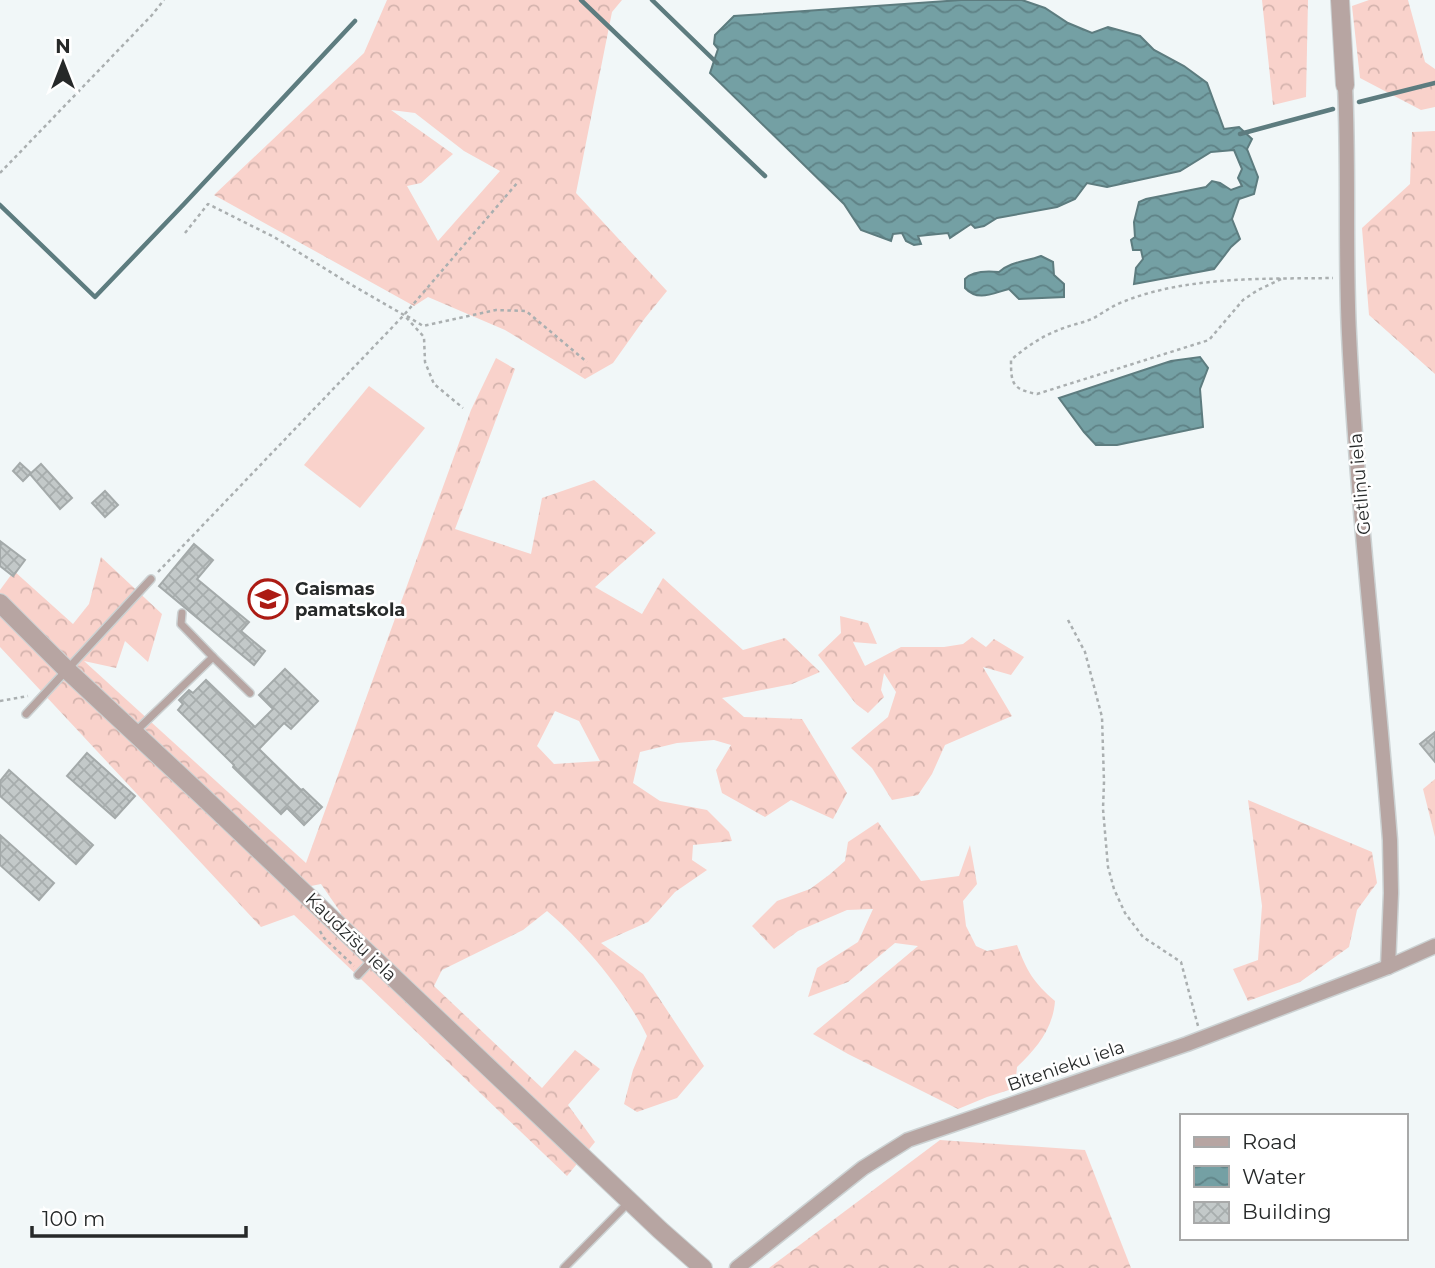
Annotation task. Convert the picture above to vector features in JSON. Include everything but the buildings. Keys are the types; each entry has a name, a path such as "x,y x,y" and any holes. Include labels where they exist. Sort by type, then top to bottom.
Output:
{"street":[{"name":"Getliņu iela","path":"1340,0 1348,178 1346,278 1357,454 1390,840 1388,967"},
{"name":"Kaudzīšu iela","path":"0,603 66,669 703,1268"},
{"name":"Bitenieku iela","path":"737,1268 863,1168 908,1140 1201,1039 1388,967 1435,946"}],"lane":[{"path":"26,714 151,579"},
{"path":"183,613 181,624 250,693"},
{"path":"135,732 212,656"},
{"path":"359,974 374,959"},
{"path":"564,1268 629,1201"}],"path":[{"path":"0,173 164,0"},
{"path":"151,579 404,315 518,182"},
{"path":"184,233 208,204 274,237 423,326 496,310 526,311 587,362"},
{"path":"1281,279 1243,300 1209,340 1037,394 1021,391 1011,379 1011,360 1028,345 1059,330 1090,320 1124,301 1163,290 1225,280 1281,279 1346,278"},
{"path":"404,315 424,337 425,362 434,384 463,408"},
{"path":"1068,620 1085,652 1102,717 1103,809 1108,867 1114,889 1125,913 1143,937 1181,962 1201,1039"},
{"path":"0,701 46,692"},
{"path":"319,930 359,974"}],"green space":[{"path":"387,0 622,0 612,12 576,193 667,291 613,363 585,379 505,330 428,297 414,306 214,195 364,53","holes":["391,110 415,113 464,151 500,171 438,241 407,186 421,183 453,154"]},
{"path":"1262,0 1308,0 1306,97 1273,105"},
{"path":"1369,0 1408,0 1425,62 1435,69 1435,107 1421,110 1360,78 1352,6"},
{"path":"1435,131 1435,374 1369,315 1362,228 1410,184 1412,132"},
{"path":"496,358 515,369 455,529 531,554 542,498 594,480 656,533 595,587 642,614 663,578 743,650 785,638 820,672 792,684 722,698 744,717 802,719 847,793 833,819 791,800 765,817 722,793 716,770 731,745 714,740 677,743 640,752 633,783 660,801 707,810 729,832 732,841 693,845 692,860 707,870 675,892 648,922 601,943 643,974 704,1066 677,1098 637,1112 624,1104 633,1070 647,1036 628,1003 603,969 547,911 523,930 442,970 434,986 542,1088 575,1050 600,1069 568,1105 595,1142 567,1176 294,915 261,927 0,647 0,590 14,571 73,624 89,604 101,557 162,614 148,662 125,641 116,668 84,661 306,863 471,410","holes":["555,711 579,721 600,761 554,764 537,746","321,884 341,913 334,930 296,889"]},
{"path":"369,386 425,428 360,508 304,465"},
{"path":"840,616 868,623 877,644 853,642 865,666 901,647 944,647 963,644 972,637 986,647 994,639 1024,657 1011,675 983,667 1012,716 945,745 932,774 918,795 892,800 872,768 851,748 888,717 896,692 884,673 881,690 884,697 868,713 856,704 818,655 841,633"},
{"path":"1435,779 1435,837 1423,789"},
{"path":"1248,800 1372,852 1377,883 1357,910 1349,947 1300,982 1248,1001 1233,969 1258,960 1262,906"},
{"path":"878,822 921,881 959,876 970,845 977,884 963,901 966,926 976,946 987,951 1017,945 1032,976 1055,1001 1051,1021 1042,1038 1017,1067 1015,1088 958,1109 813,1034 918,946 895,943 848,982 808,997 817,968 858,942 873,909 847,910 798,931 774,949 752,926 777,901 810,889 829,875 845,861 848,842"},
{"path":"940,1140 1085,1150 1131,1268 769,1268"}],"water":[{"path":"961,0 1022,0 1045,8 1068,23 1092,33 1108,27 1140,36 1154,50 1184,66 1207,83 1224,129 1239,127 1252,139 1247,149 1258,177 1254,194 1239,199 1232,219 1240,239 1214,269 1134,284 1136,268 1143,259 1141,250 1133,250 1131,240 1135,237 1134,222 1139,202 1146,199 1206,187 1212,181 1231,190 1242,186 1238,178 1242,169 1234,150 1211,152 1180,171 1107,187 1087,183 1075,199 1057,207 997,218 975,228 971,224 950,238 948,233 918,236 921,244 914,245 906,241 902,233 893,234 891,241 861,230 844,204 710,73 718,49 714,44 715,35 734,16"},
{"path":"1041,256 1053,262 1054,275 1064,284 1064,297 1019,299 1009,289 980,296 965,288 965,279 972,274 999,272 1014,264"},
{"path":"1200,357 1208,368 1200,389 1203,427 1117,445 1096,445 1059,398 1171,361"}],"waterway":[{"path":"581,0 765,176"},
{"path":"652,0 717,63"},
{"path":"0,205 95,297 355,21"},
{"path":"1359,102 1435,83"},
{"path":"1240,134 1333,109"}],"place":[{"name":"Gaismas pamatskola","path":"268,599"}]}
